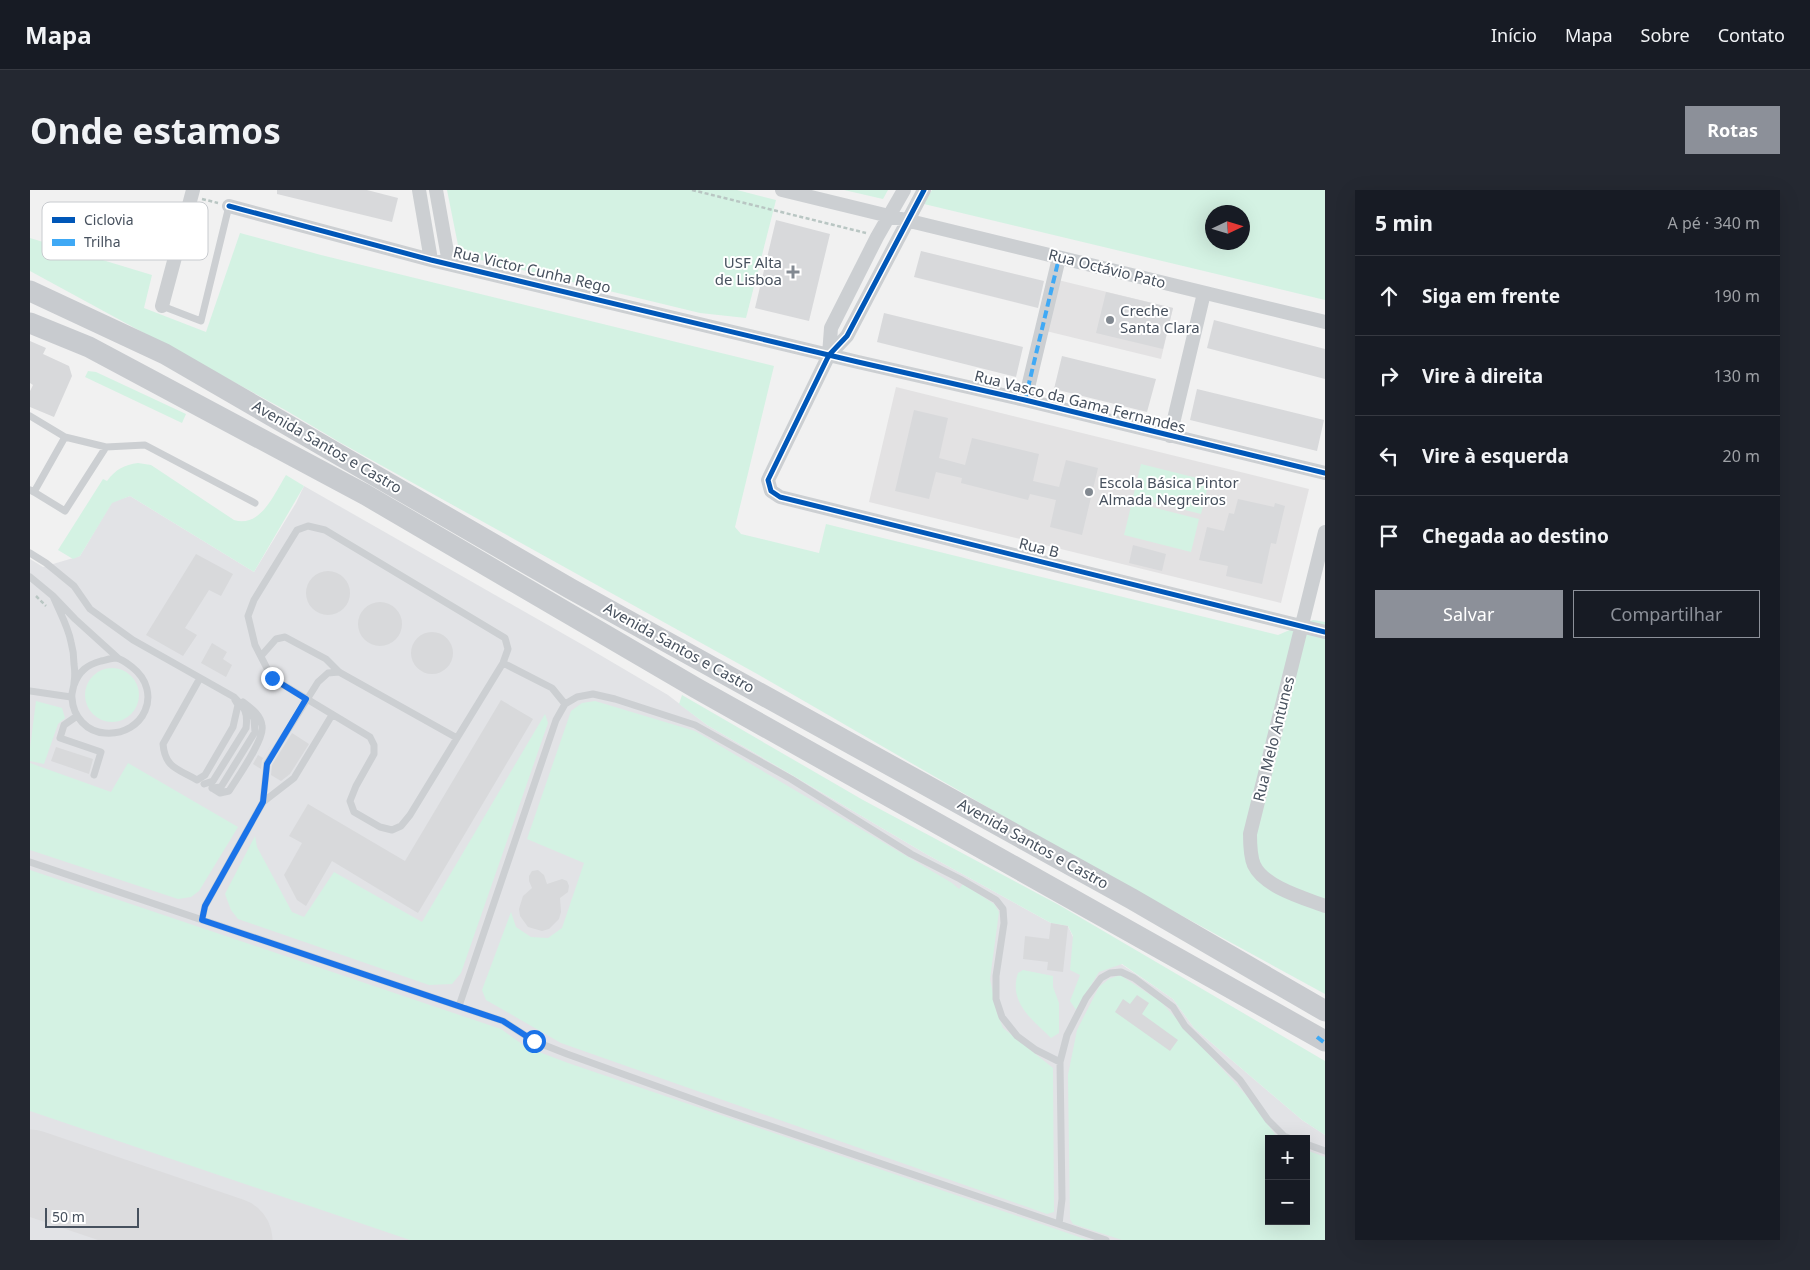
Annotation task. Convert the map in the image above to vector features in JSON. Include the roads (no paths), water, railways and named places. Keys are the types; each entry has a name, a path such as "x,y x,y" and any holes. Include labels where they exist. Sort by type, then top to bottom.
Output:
{"main road":[{"name":"Avenida Santos e Castro","path":"30,290 165,354 571,589 1132,899 1325,1011"},
{"name":"Avenida Santos e Castro","path":"30,323 90,347 366,495 696,688 1325,1041"}],"street":[{"path":"419,190 431,260"},
{"path":"436,190 449,263"},
{"name":"Rua Octávio Pato","path":"782,190 1325,322"},
{"path":"829,355 831,328 877,237 904,190"},
{"path":"829,355 847,336 924,190"},
{"name":"Rua Victor Cunha Rego","path":"229,206 431,260 829,355"},
{"path":"1025,400 1059,258"},
{"path":"162,306 174,260"},
{"path":"1170,436 1204,293"},
{"name":"Rua Vasco da Gama Fernandes","path":"829,355 1025,400 1325,474"},
{"name":"Rua B","path":"829,355 768,480 771,491 780,497 1325,632"},
{"name":"Rua Melo Antunes","path":"1325,532 1250,834 1254,866 1263,877 1274,885 1325,906"}],"lane":[{"path":"162,306 201,321 229,206"},
{"path":"30,416 65,437 106,447 145,445 255,503"},
{"path":"65,437 32,491 65,511 106,447"},
{"path":"308,526 325,530 504,638 508,649 503,663 410,815 401,826 392,830 380,827 354,812 350,801 374,754 374,744 370,737 272,678 255,645 248,616 254,600 297,530 308,526"},
{"path":"30,553 46,563 74,586 90,609 132,640 200,678 234,697 249,706 254,720 254,732 221,787 212,788 200,782 167,762 164,754 163,744 200,678"},
{"path":"30,577 53,596 118,658 139,672 147,686 148,699 146,710 136,724 115,734 99,732 87,727 77,716 71,697 74,685 78,675 94,663 118,658"},
{"path":"53,596 71,639 74,685"},
{"path":"261,656 276,639 285,637 326,659 339,672 457,738"},
{"path":"503,663 552,688 565,704"},
{"path":"263,802 267,764 318,682 328,673 339,672"},
{"path":"30,691 71,697"},
{"path":"459,1006 556,720 565,704 577,697 593,694 615,699 695,725 792,779 911,854 996,900 1003,909 1004,923 996,976 996,998 1002,1018 1017,1036 1036,1050 1060,1062"},
{"path":"200,782 233,727 238,705 234,697"},
{"path":"200,782 213,781 246,728 245,707 234,697"},
{"path":"202,920 205,906 263,802 294,778 332,714"},
{"path":"77,716 64,725 60,738 101,752 94,775"},
{"path":"30,862 503,1021 534,1041 566,1054 720,1109 1106,1240"},
{"path":"1059,1224 1062,1199 1060,1062 1068,1035 1086,998 1101,978 1110,973 1121,972 1134,978 1173,1007 1186,1026 1240,1080 1268,1120 1283,1135"},
{"path":"1310,1145 1325,1151"}],"place":[{"name":"USF Alta de Lisboa","path":"793,272"},
{"name":"Creche Santa Clara","path":"1110,320"},
{"name":"Escola Básica Pintor Almada Negreiros","path":"1089,492"}]}
